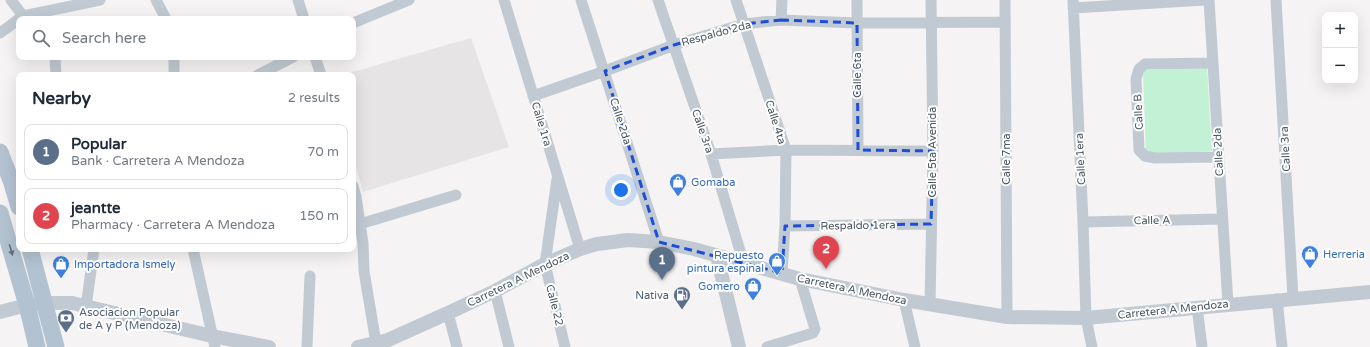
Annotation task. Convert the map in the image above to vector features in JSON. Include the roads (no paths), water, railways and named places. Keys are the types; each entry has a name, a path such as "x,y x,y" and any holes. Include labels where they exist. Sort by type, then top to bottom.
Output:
{"main road":[{"path":"0,152 16,197"},
{"path":"0,212 27,305 37,347"},
{"path":"31,252 56,347"}],"street":[{"path":"11,0 23,16 52,15 100,0"},
{"path":"156,0 164,16"},
{"path":"298,0 303,16"},
{"path":"356,22 409,0"},
{"name":"Calle 1ra","path":"504,0 580,248"},
{"name":"Calle 2da","path":"581,0 659,242"},
{"name":"Calle 3ra","path":"658,0 711,154 744,264"},
{"name":"Calle 4ta","path":"736,0 786,150 785,226 782,273"},
{"path":"782,0 782,20"},
{"name":"Calle 6ta","path":"857,0 858,150"},
{"name":"Calle 5ta Avenida","path":"930,304 933,151 931,0"},
{"name":"Calle 7ma","path":"1005,0 1007,317"},
{"path":"1073,4 1205,0"},
{"name":"Calle 2da","path":"1209,0 1228,304"},
{"name":"Calle 3ra","path":"1276,0 1293,298"},
{"name":"Calle 1era","path":"1073,4 1086,318 1092,347"},
{"name":"Respaldo 2da","path":"533,96 674,45 744,24 782,20 857,23 1005,22"},
{"path":"0,33 16,21"},
{"path":"55,60 56,72"},
{"path":"174,60 174,72"},
{"path":"264,72 288,60"},
{"path":"316,60 320,72"},
{"name":"Calle B","path":"1213,63 1145,64 1139,69 1136,79 1139,150 1144,156 1155,158 1218,157"},
{"path":"711,154 786,150 933,151"},
{"path":"545,264 557,176"},
{"path":"360,224 456,195"},
{"path":"356,197 363,243 364,271 385,343"},
{"name":"Calle A","path":"1083,222 1222,219"},
{"name":"Respaldo 1era","path":"785,226 931,224"},
{"name":"Carretera A Mendoza","path":"358,347 385,343 495,291 545,264 580,248 628,240 659,242 782,273 800,279 904,300 1007,317 1086,318 1277,299 1370,292"},
{"path":"86,307 94,252"},
{"path":"194,252 213,342"},
{"path":"717,256 740,347"},
{"name":"Calle 22","path":"545,264 565,347"},
{"path":"307,347 310,276"},
{"path":"767,347 814,333 815,329 800,279"},
{"path":"495,291 509,347"},
{"path":"1277,299 1282,347"},
{"path":"904,300 915,347"},
{"path":"0,312 27,305 45,303 72,304 213,342 269,347"},
{"path":"1197,307 1202,347"},
{"path":"448,313 457,347"}],"place":[{"name":"Gomaba","path":"678,197"},
{"name":"jeantte","path":"826,269"},
{"name":"Herreria","path":"1310,269"},
{"name":"Repuesto pintura espinal","path":"777,276"},
{"name":"Importadora Ismely","path":"61,279"},
{"name":"Popular","path":"662,280"},
{"name":"Gomero","path":"753,301"},
{"name":"Nativa","path":"682,310"},
{"name":"Asociacion Popular de A y P (Mendoza)","path":"66,333"}]}
